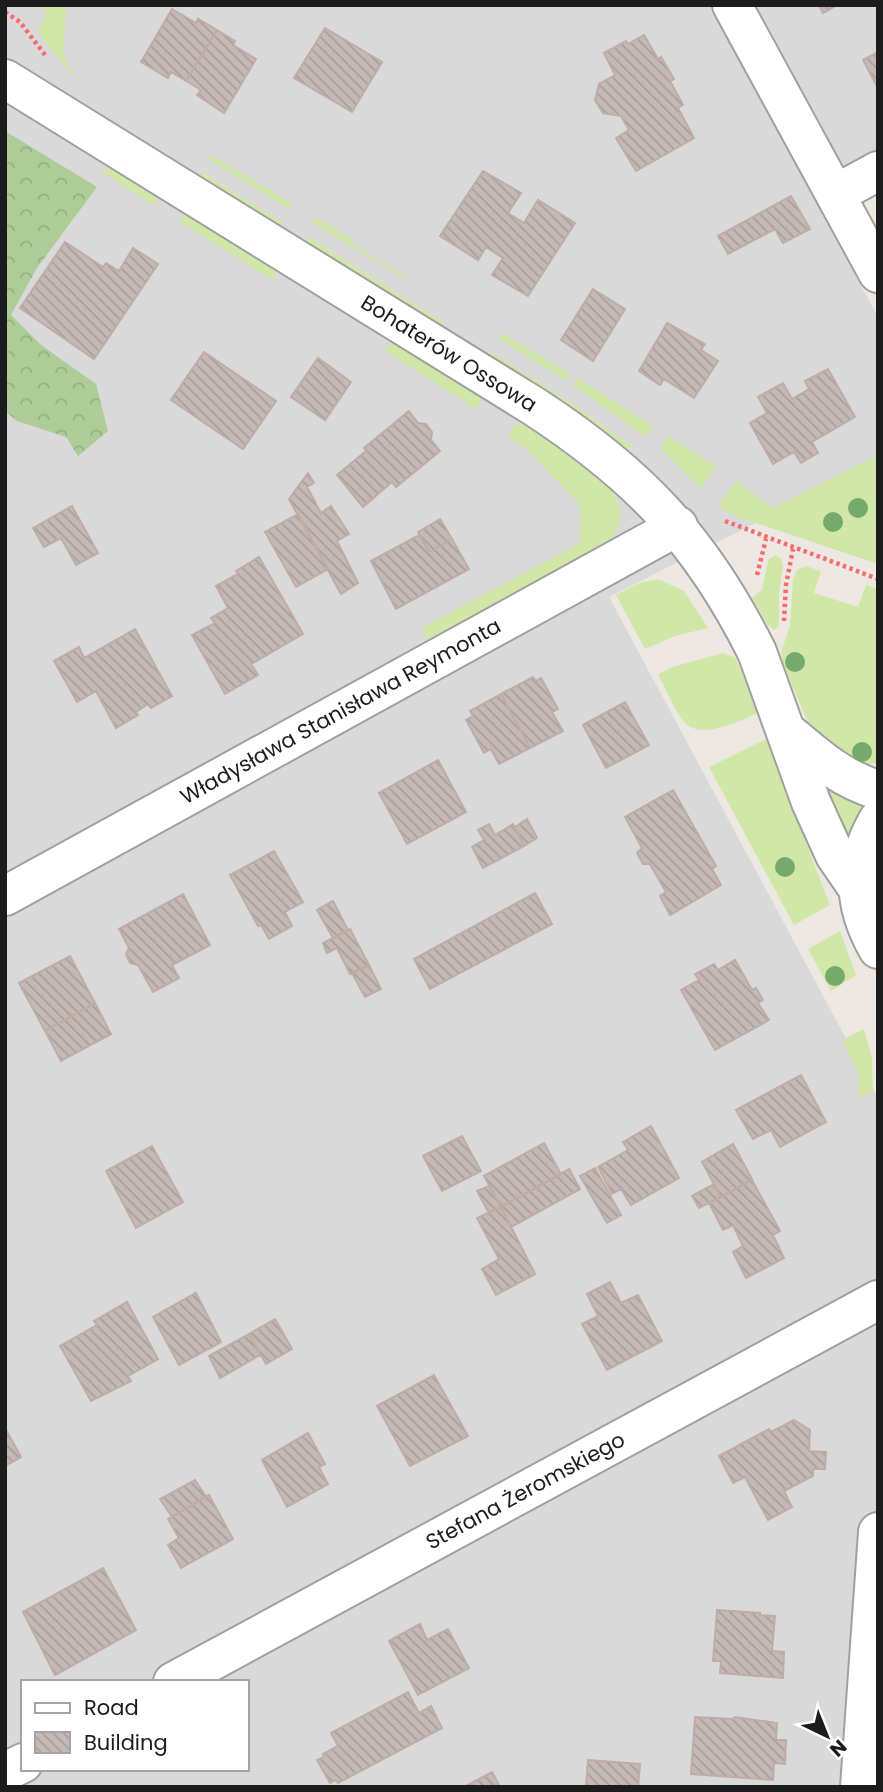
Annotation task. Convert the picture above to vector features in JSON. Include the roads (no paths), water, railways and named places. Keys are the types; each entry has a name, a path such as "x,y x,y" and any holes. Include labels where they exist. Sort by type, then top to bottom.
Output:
{"street":[{"path":"733,5 878,273"},
{"name":"Bohaterów Ossowa","path":"5,79 336,282 572,432 635,483 678,526 712,571 757,652 811,803 835,855 858,887"},
{"path":"836,194 878,171"},
{"name":"Władysława Stanisława Reymonta","path":"5,896 678,526"},
{"name":"Bohaterów Ossowa","path":"786,731 831,769 878,790"},
{"path":"878,820 863,852 858,887 863,920 878,949"},
{"name":"Stefana Żeromskiego","path":"177,1680 878,1300"},
{"path":"860,1787 876,1596 878,1532"},
{"path":"5,1773 21,1764"}]}
